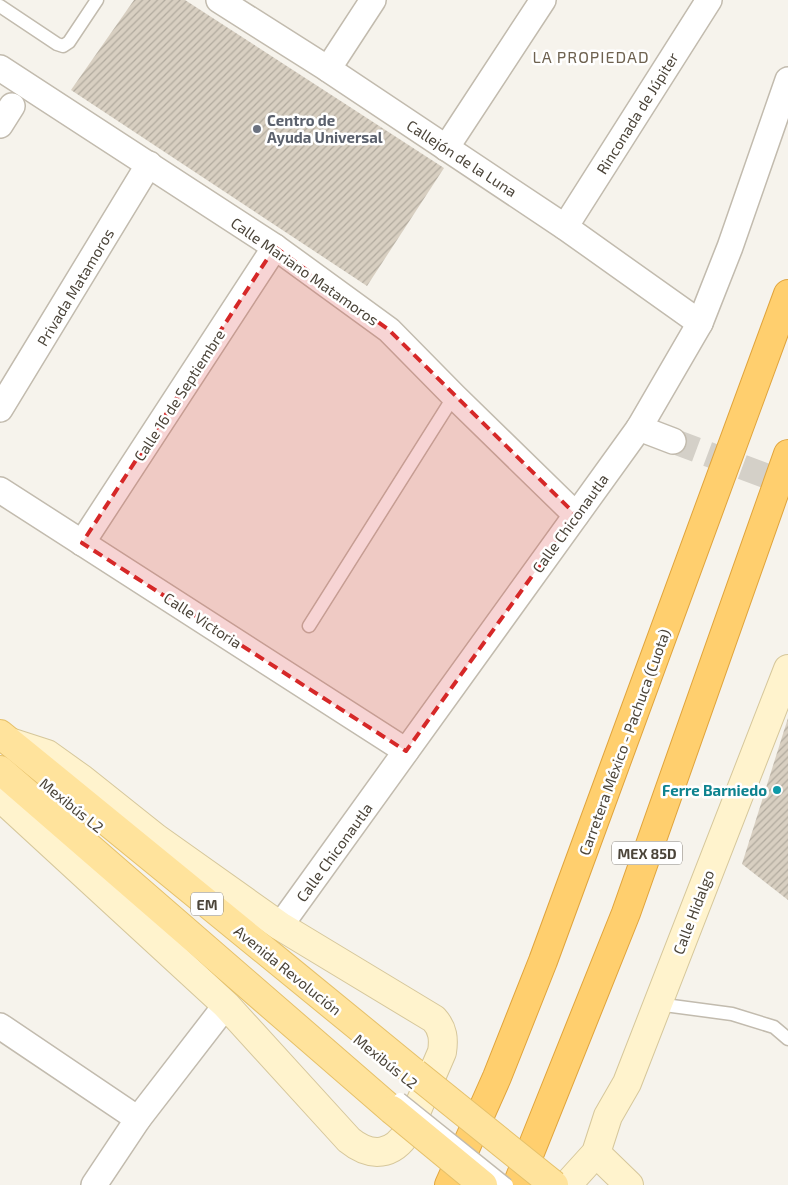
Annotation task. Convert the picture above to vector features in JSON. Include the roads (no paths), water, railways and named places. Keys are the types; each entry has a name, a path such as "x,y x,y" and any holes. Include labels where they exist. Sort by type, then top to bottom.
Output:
{"highway":[{"name":"Carretera México - Pachuca (Cuota)","path":"449,1185 497,1077 543,961 788,294"},
{"name":"MEX 85D","path":"517,1185 626,913 788,454"}],"main road":[{"name":"Calle Hidalgo","path":"596,1153 608,1116 627,1083 788,669"},
{"path":"2,748 47,754 82,779 156,838 280,926 428,1014 438,1024 444,1041 442,1052 403,1140 387,1151 368,1152 350,1140 226,1005 5,784"},
{"name":"Avenida Revolución","path":"2,748 412,1077 554,1185"},
{"name":"EM","path":"5,784 394,1100 483,1185"},
{"path":"566,1185 596,1153 629,1185"}],"street":[{"name":"Callejón de la Luna","path":"219,0 565,226 700,323"},
{"path":"328,70 373,0"},
{"path":"446,148 543,0"},
{"name":"Rinconada de Júpiter","path":"565,226 709,0"},
{"name":"Calle Mariano Matamoros","path":"0,68 275,247 389,330 576,514"},
{"name":"Calle Chiconautla","path":"280,926 639,428 700,323 730,247 788,80"},
{"name":"Privada Matamoros","path":"0,409 149,164"},
{"name":"Calle 16 de Septiembre","path":"82,543 275,247"},
{"path":"639,428 673,441"},
{"name":"Calle Victoria","path":"0,490 406,751"},
{"path":"100,1183 138,1119 226,1005"},
{"path":"0,1026 138,1119"}],"lane":[{"path":"0,6 57,44 63,46 69,42 97,0"},
{"path":"309,626 454,396"},
{"name":"Mexibús L2","path":"2,748 32,787 332,1042"},
{"path":"657,1004 732,1014 774,1027 788,1039"},
{"name":"Mexibús L2","path":"412,1077 538,1185"},
{"name":"Mexibús L2","path":"394,1100 507,1185"}],"tunnel":[{"path":"673,441 788,484"}],"place":[{"name":"Centro de Ayuda Universal","path":"257,129"},
{"name":"Ferre Barniedo","path":"777,790"}],"district":[{"name":"LA PROPIEDAD","path":"591,56"}]}
